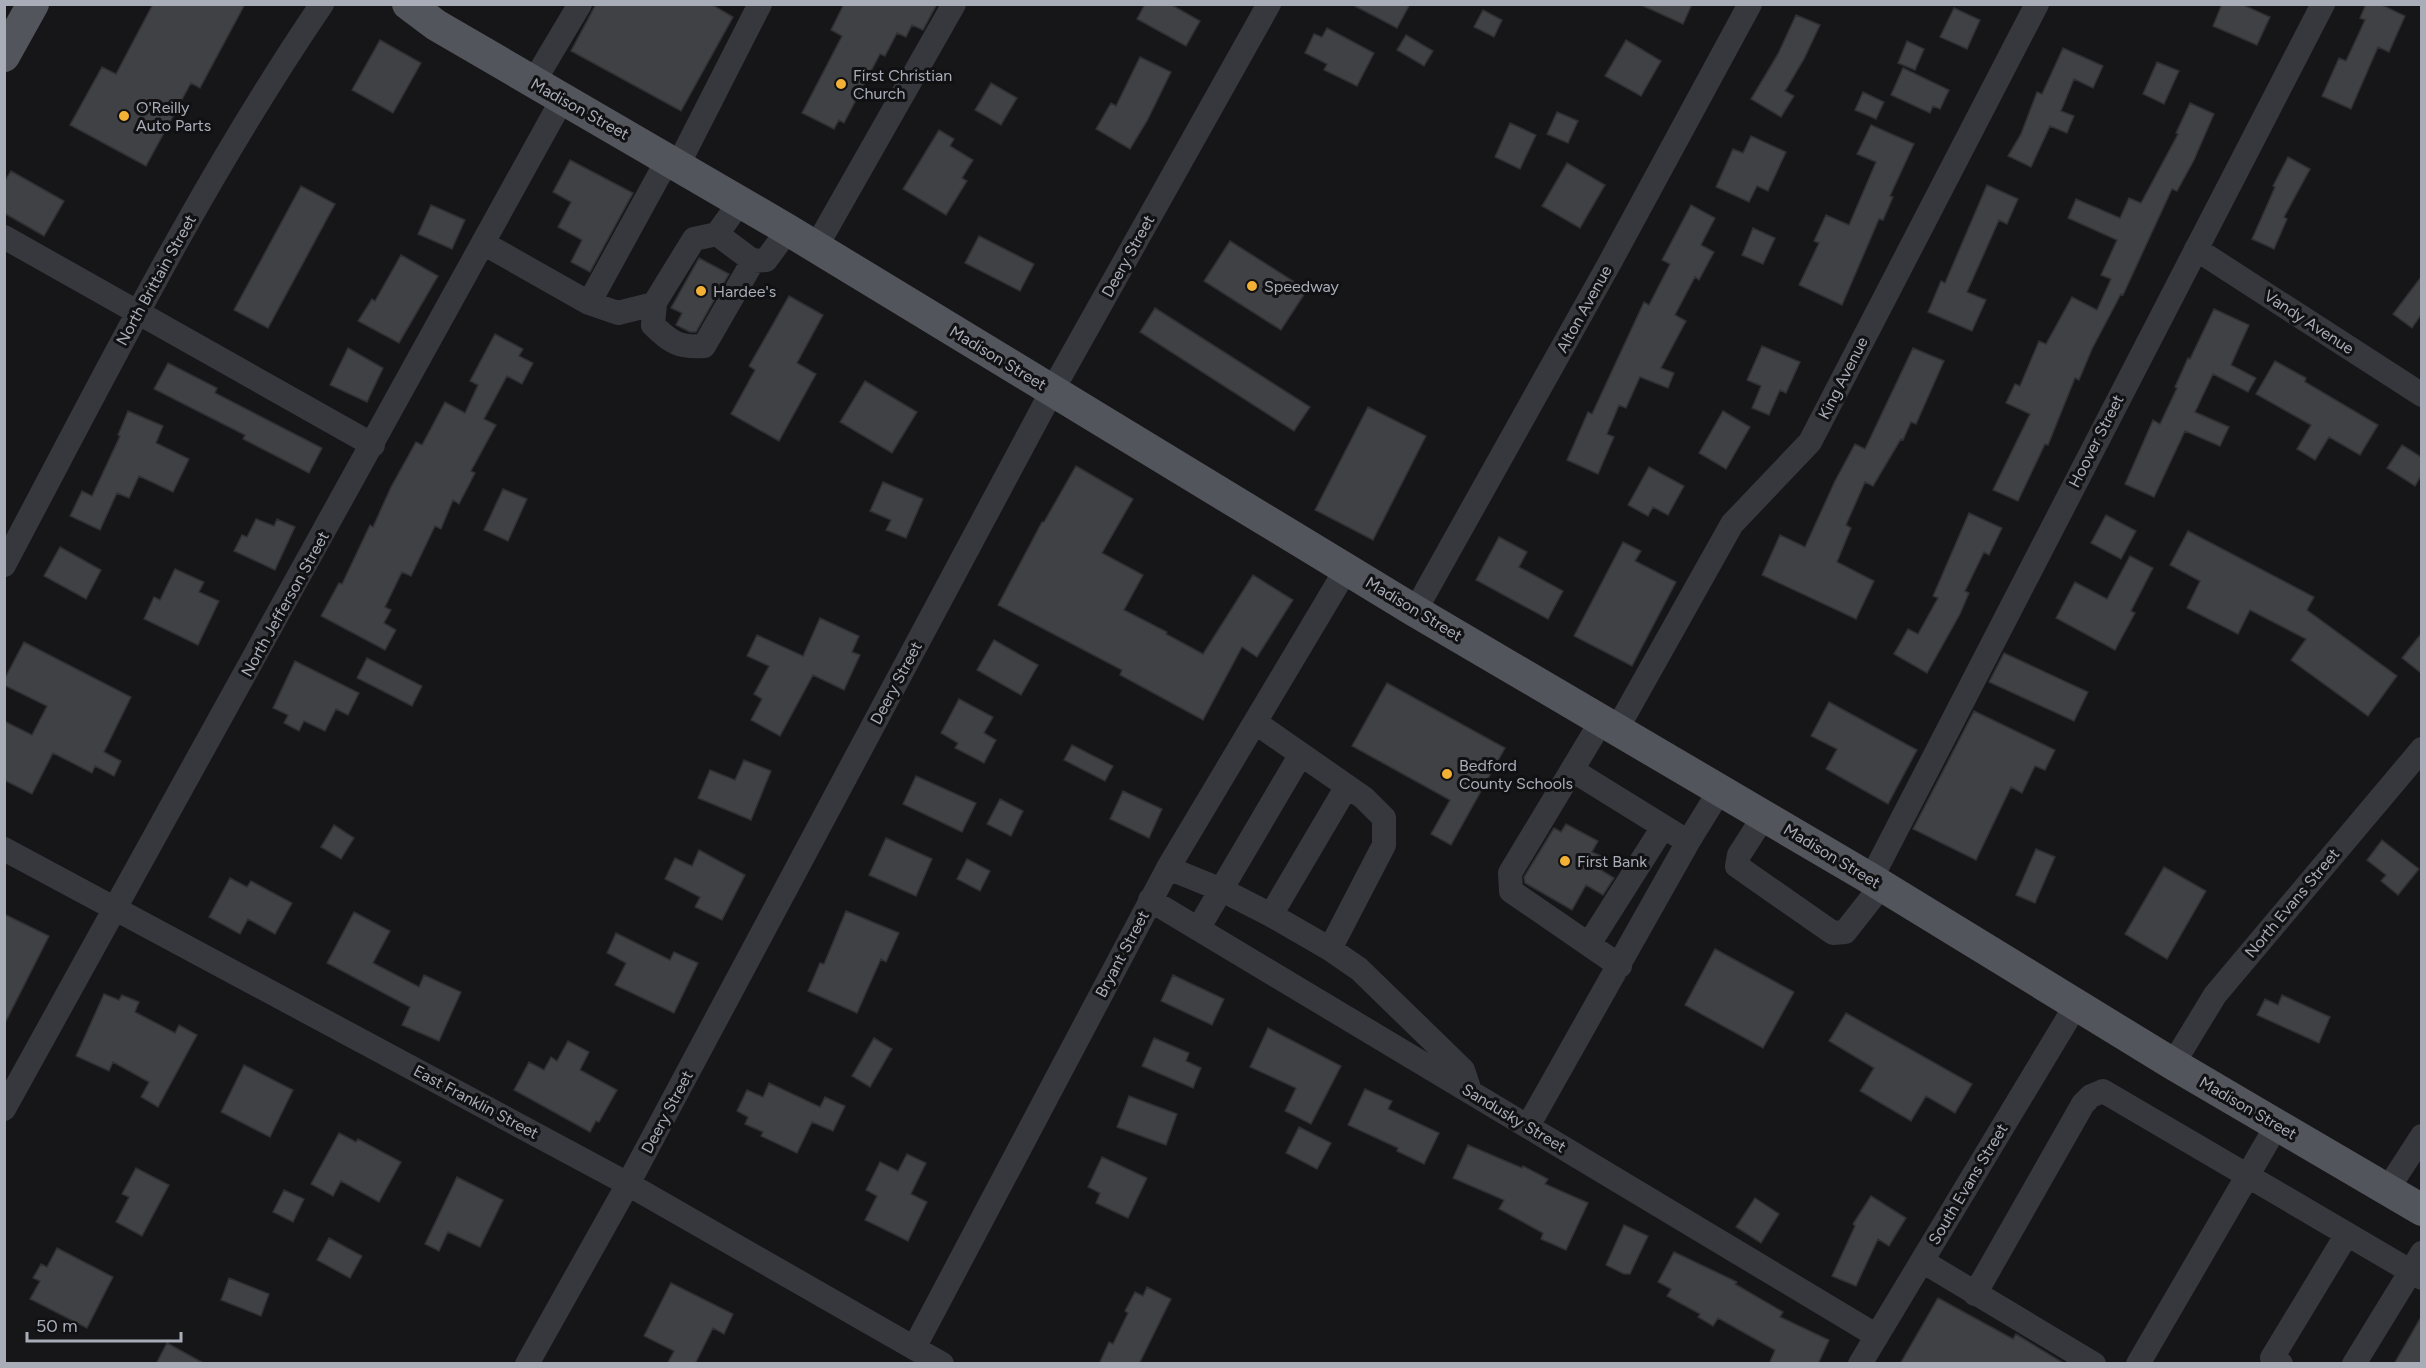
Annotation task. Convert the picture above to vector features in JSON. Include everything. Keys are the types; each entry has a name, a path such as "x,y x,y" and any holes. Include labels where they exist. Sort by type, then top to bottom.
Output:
{"main road":[{"path":"4,56 33,4"},
{"name":"Madison Street","path":"408,4 436,26 740,201 1415,611 1876,882 2173,1064 2421,1210"}],"street":[{"name":"North Brittain Street","path":"4,565 138,312 228,149 322,4"},
{"path":"533,83 580,4"},
{"path":"589,303 673,162 760,4"},
{"path":"816,247 954,4"},
{"name":"Deery Street","path":"527,1364 628,1184 1052,391 1269,4"},
{"name":"Alton Avenue","path":"1415,611 1608,266 1750,4"},
{"name":"King Avenue","path":"1589,944 1511,891 1510,873 1572,770 1609,725 1732,524 1810,442 2037,4"},
{"name":"Hoover Street","path":"1764,816 1739,855 1737,866 1833,933 1845,932 1876,882 2322,4"},
{"name":"North Jefferson Street","path":"4,1109 563,98"},
{"path":"740,201 717,234 694,239 655,303 652,325 667,339 687,348 704,346 753,261"},
{"path":"717,234 753,261 766,260 788,230"},
{"path":"4,237 373,445"},
{"path":"483,243 589,303 618,314 655,303"},
{"name":"Vandy Avenue","path":"2196,249 2421,395"},
{"name":"Bryant Street","path":"914,1348 1150,900 1347,568"},
{"path":"1256,723 1364,798 1384,818 1384,845 1330,949"},
{"name":"North Evans Street","path":"2173,1064 2215,996 2421,749"},
{"path":"1198,929 1301,754"},
{"path":"1572,770 1688,842"},
{"path":"1271,915 1347,786"},
{"path":"1528,1126 1688,842 1720,790"},
{"path":"1620,966 1589,944 1664,827"},
{"name":"East Franklin Street","path":"4,849 628,1184 942,1364"},
{"path":"1168,868 1222,890 1271,915 1330,949 1359,969 1463,1070 1470,1091"},
{"name":"Sandusky Street","path":"1150,900 1878,1335"},
{"name":"South Evans Street","path":"1860,1364 2076,1005"},
{"path":"1975,1294 2084,1104 2091,1096 2103,1091 2347,1234 2418,1268 2354,1364"},
{"path":"2138,1364 2277,1125"},
{"path":"2387,1190 2421,1136"},
{"path":"2280,1364 2272,1358 2347,1234"},
{"path":"1922,1261 2094,1364"}],"building":[{"path":"153,4 245,4 200,88 191,83 146,166 70,125 102,67 116,74"},
{"path":"596,4 711,4 733,17 681,111 571,51"},
{"name":"First Christian Church","path":"844,4 937,4 923,30 912,25 906,37 897,33 885,56 880,54 844,123 839,120 834,129 802,113 842,36 831,30"},
{"path":"1145,4 1170,4 1200,21 1186,46 1137,19"},
{"path":"1351,4 1410,4 1397,28"},
{"path":"1639,4 1692,4 1683,24"},
{"path":"2222,4 2241,4 2270,17 2257,45 2213,26"},
{"path":"2366,4 2380,4 2405,16 2389,52 2378,47 2351,109 2322,96 2339,58 2346,61 2365,20 2360,18"},
{"path":"1954,8 1980,20 1967,49 1940,37"},
{"path":"1483,10 1502,20 1494,37 1474,27"},
{"path":"1796,15 1820,25 1785,91 1794,96 1781,117 1751,99 1778,54"},
{"path":"1327,28 1374,53 1357,86 1324,70 1327,64 1305,53 1314,34 1322,37"},
{"path":"1406,35 1433,51 1424,66 1397,50"},
{"path":"380,40 421,63 393,113 352,90"},
{"path":"1626,40 1661,61 1641,96 1605,76"},
{"path":"1907,41 1924,49 1915,70 1898,63"},
{"path":"2063,48 2103,66 2093,88 2074,79 2061,111 2074,116 2067,133 2050,126 2031,167 2008,156 2021,134 2037,92 2042,94"},
{"path":"1140,57 1171,72 1147,121 1130,149 1096,129 1111,103 1116,106"},
{"path":"2157,62 2179,71 2164,104 2143,94"},
{"path":"1903,68 1949,90 1940,109 1933,106 1930,113 1891,95"},
{"path":"991,83 1017,98 1001,125 975,110"},
{"path":"1863,92 1884,102 1876,119 1855,110"},
{"path":"2190,103 2214,114 2194,160 2177,191 2172,189 2123,295 2121,294 2092,349 2079,380 2075,378 2048,445 2045,444 2018,501 1993,490 2030,414 2006,403 2015,384 2020,386 2039,341 2046,344 2072,297 2097,310 2111,279 2101,275 2117,240 2068,218 2076,199 2120,218 2129,198 2141,203 2178,134 2176,133"},
{"path":"1557,112 1578,121 1568,143 1547,134"},
{"path":"1510,123 1536,135 1520,169 1495,157"},
{"path":"1871,125 1914,144 1890,196 1893,197 1883,220 1879,219 1842,305 1799,285 1819,243 1814,241 1826,215 1849,225 1876,162 1857,154"},
{"path":"939,130 954,139 950,146 973,160 962,178 967,181 946,215 903,189"},
{"path":"1751,136 1786,152 1768,191 1757,186 1749,202 1716,187 1733,149 1743,153"},
{"path":"2288,157 2310,169 2284,217 2287,219 2274,249 2252,239 2275,187 2273,186"},
{"path":"570,160 633,193 590,272 571,262 582,240 558,227 571,202 553,192"},
{"path":"1567,163 1605,185 1580,228 1542,206"},
{"path":"11,171 64,201 44,236 4,213 4,182"},
{"path":"1987,185 2018,199 2007,224 1999,220 1967,292 1986,300 1972,331 1928,312 1941,281 1945,283"},
{"path":"301,186 335,204 268,328 234,310"},
{"path":"431,205 465,220 452,249 418,234"},
{"path":"1691,205 1715,218 1701,245 1714,252 1699,280 1695,277 1675,315 1686,321 1661,368 1674,373 1668,388 1640,377 1626,408 1619,405 1607,434 1614,437 1598,474 1567,460 1588,412 1592,414 1644,302 1649,305 1670,264 1662,260"},
{"path":"1753,228 1775,238 1763,264 1742,255"},
{"path":"979,236 1034,264 1020,291 965,263"},
{"path":"1230,241 1307,290 1281,330 1204,281"},
{"path":"401,255 438,276 399,343 358,321 372,299 375,301"},
{"name":"Hardee's","path":"699,258 729,274 696,332 690,332 676,325 682,313 671,308"},
{"path":"2421,277 2421,315 2412,328 2393,314"},
{"path":"789,296 823,315 797,363 816,374 779,441 731,414 755,370 749,366"},
{"path":"1155,308 1310,407 1294,431 1140,332"},
{"path":"2214,309 2249,325 2231,365 2256,378 2248,392 2213,374 2195,412 2229,427 2220,446 2185,431 2154,497 2125,484 2153,420 2160,424 2188,358 2190,359"},
{"path":"495,334 523,349 519,356 533,363 522,384 507,376 484,419 496,425 471,471 475,473 459,504 453,500 441,529 435,526 411,576 402,572 385,607 391,610 384,623 396,630 385,650 321,616 339,583 342,584 370,525 373,527 391,487 416,442 422,445 445,402 465,413 478,385 470,381"},
{"path":"1762,346 1800,362 1786,393 1780,390 1769,415 1752,408 1761,386 1747,380"},
{"path":"348,348 383,368 367,402 330,385"},
{"path":"1913,348 1944,361 1916,424 1911,422 1903,440 1901,439 1873,486 1865,482 1846,525 1851,528 1837,562 1874,581 1856,619 1762,575 1780,535 1805,547 1835,481 1855,444 1865,449"},
{"path":"2275,361 2306,378 2305,382 2378,425 2360,455 2329,437 2315,460 2297,449 2311,425 2256,394"},
{"path":"168,363 217,388 215,393 322,448 309,473 243,439 245,435 154,389"},
{"path":"865,381 917,412 892,453 840,422"},
{"path":"1368,407 1426,436 1373,540 1315,510"},
{"path":"128,411 163,426 156,443 189,459 173,492 139,476 129,498 117,493 100,530 70,516 82,491 92,496 120,436 118,435"},
{"path":"1723,411 1750,427 1726,469 1699,453"},
{"path":"2402,445 2421,457 2421,476 2415,486 2387,468"},
{"path":"1076,466 1133,499 1102,553 1143,575 1124,610 1203,654 1253,575 1293,600 1257,657 1242,647 1203,720 1120,675 1122,670 998,605 1042,522"},
{"path":"1649,467 1684,486 1668,515 1653,507 1648,516 1628,505"},
{"path":"883,482 923,499 906,538 886,530 891,520 870,511"},
{"path":"503,489 527,499 508,541 484,530"},
{"path":"1969,513 2002,528 1989,555 1984,552 1965,591 1969,593 1960,614 1927,673 1894,654 1908,629 1918,634 1938,598 1933,596"},
{"path":"2106,515 2136,531 2121,559 2091,543"},
{"path":"256,519 274,526 277,519 295,527 275,570 234,551 242,535 247,537"},
{"path":"2188,531 2314,597 2307,610 2397,676 2368,716 2291,660 2306,639 2250,610 2238,634 2187,608 2200,581 2170,565"},
{"path":"1499,537 1527,552 1519,567 1563,591 1548,619 1476,580"},
{"path":"1623,542 1641,551 1635,561 1676,582 1632,666 1574,636"},
{"path":"60,547 101,570 86,599 44,576"},
{"path":"2130,556 2153,568 2131,611 2135,613 2115,650 2056,618 2075,582 2107,599"},
{"path":"175,569 204,582 199,592 219,601 198,645 144,619 154,597 160,600"},
{"path":"820,618 859,636 852,652 860,655 844,690 813,675 780,736 751,720 762,699 754,694 769,666 747,656 757,635 803,656"},
{"path":"2421,634 2421,673 2402,658"},
{"path":"994,640 1038,665 1021,695 977,670"},
{"path":"24,642 131,697 104,752 121,761 114,776 95,766 92,773 53,753 32,794 4,780 4,721 32,735 47,706 4,685 4,680"},
{"path":"2004,653 2088,692 2074,721 1989,682"},
{"path":"367,658 422,686 412,706 357,678"},
{"path":"295,661 359,693 348,715 336,709 325,731 304,721 299,731 284,723 288,715 273,708"},
{"name":"Bedford County Schools","path":"1387,683 1505,748 1451,845 1431,834 1450,800 1352,746"},
{"path":"959,699 993,717 984,733 996,740 984,763 955,748 958,743 941,733"},
{"path":"1829,702 1917,750 1888,804 1826,769 1837,749 1811,736"},
{"path":"1974,711 2055,750 2045,770 2035,766 2022,793 2011,787 1976,860 1913,829"},
{"path":"1072,745 1113,766 1105,781 1064,760"},
{"path":"744,760 771,771 751,820 698,798 710,770 735,780"},
{"path":"916,776 976,803 962,832 903,804"},
{"path":"1123,791 1162,809 1149,838 1110,819"},
{"path":"1000,799 1023,811 1011,836 987,824"},
{"path":"1566,824 1598,841 1592,852 1601,856 1596,867 1614,878 1603,895 1586,885 1572,910 1525,883 1524,877 1554,828 1561,832"},
{"path":"334,825 354,838 341,859 321,847"},
{"path":"886,838 932,859 916,896 869,875"},
{"path":"2382,840 2419,869 2398,895 2381,881 2386,875 2367,860"},
{"path":"2036,849 2055,857 2035,903 2016,895"},
{"path":"699,850 745,875 722,920 695,907 700,897 665,879 675,858 692,866"},
{"path":"967,859 990,871 980,891 957,879"},
{"path":"2164,867 2206,891 2167,959 2125,934"},
{"path":"230,878 247,887 251,881 292,903 275,934 248,919 240,934 209,917"},
{"path":"846,911 899,933 886,962 881,959 857,1013 808,991 820,963 824,964"},
{"path":"354,912 390,931 373,963 419,987 424,975 461,992 439,1041 402,1025 410,1007 327,963"},
{"path":"4,914 49,936 4,1025"},
{"path":"616,933 670,960 674,952 698,963 674,1013 615,985 626,963 607,953"},
{"path":"1715,949 1794,992 1763,1048 1685,1005"},
{"path":"1173,975 1224,999 1212,1025 1161,1001"},
{"path":"104,994 119,1000 122,995 139,1002 135,1012 175,1033 179,1025 197,1035 158,1107 141,1097 149,1082 113,1062 109,1071 76,1056"},
{"path":"2282,995 2330,1017 2319,1043 2257,1015 2265,999 2278,1005"},
{"path":"1846,1013 1972,1084 1955,1113 1926,1096 1911,1121 1860,1091 1874,1068 1829,1041"},
{"path":"1268,1028 1341,1066 1311,1124 1285,1111 1296,1088 1250,1067"},
{"path":"874,1038 892,1049 870,1087 852,1076"},
{"path":"1154,1038 1189,1053 1186,1061 1201,1068 1193,1088 1142,1066"},
{"path":"568,1041 589,1052 580,1070 617,1090 599,1122 596,1121 590,1132 514,1090 529,1062 544,1070 551,1057 557,1061"},
{"path":"244,1065 293,1090 270,1137 221,1112"},
{"path":"769,1083 820,1107 825,1097 845,1106 833,1131 812,1122 797,1153 761,1136 763,1132 745,1124 748,1117 737,1111 747,1090 763,1097"},
{"path":"1365,1089 1392,1101 1388,1109 1439,1133 1424,1164 1397,1151 1398,1148 1348,1125"},
{"path":"1129,1096 1177,1114 1166,1145 1117,1127"},
{"path":"1299,1127 1331,1143 1317,1169 1286,1153"},
{"path":"339,1133 356,1142 358,1139 401,1162 379,1202 341,1181 333,1196 311,1184"},
{"path":"1468,1145 1522,1168 1523,1166 1548,1179 1545,1184 1588,1203 1566,1250 1541,1239 1543,1233 1499,1209 1504,1200 1453,1178"},
{"path":"907,1154 926,1163 911,1194 927,1202 908,1241 865,1220 877,1196 866,1190 880,1162 898,1171"},
{"path":"1102,1157 1147,1178 1128,1218 1096,1203 1100,1193 1088,1187"},
{"path":"136,1168 169,1185 142,1236 116,1222 129,1197 122,1194"},
{"path":"457,1177 503,1200 480,1247 448,1232 439,1251 425,1244"},
{"path":"284,1190 304,1199 293,1222 273,1212"},
{"path":"1871,1196 1906,1218 1889,1246 1878,1239 1856,1286 1832,1276 1855,1226 1853,1224"},
{"path":"1755,1198 1779,1214 1761,1243 1736,1227"},
{"path":"1624,1225 1648,1236 1630,1274 1624,1274 1606,1265"},
{"path":"329,1238 362,1256 350,1278 317,1260"},
{"path":"57,1248 113,1277 87,1328 30,1299 40,1281 33,1278 41,1264 47,1267"},
{"path":"1674,1252 1737,1282 1735,1284 1783,1312 1780,1317 1829,1340 1818,1364 1769,1364 1775,1350 1718,1318 1713,1326 1698,1317 1700,1314 1667,1296 1671,1289 1658,1282"},
{"path":"229,1278 269,1294 261,1316 221,1300"},
{"path":"671,1283 733,1314 724,1334 713,1328 695,1364 667,1364 674,1351 644,1336"},
{"path":"1147,1287 1171,1299 1139,1364 1099,1364 1109,1342 1113,1344 1128,1313 1125,1311 1135,1292 1143,1296"},
{"path":"1938,1298 2013,1339 2016,1334 2065,1364 1900,1364"},
{"path":"2421,1317 2421,1364 2394,1364"},
{"path":"167,1343 205,1364 156,1364"}],"place":[{"name":"First Christian Church","path":"841,84"},
{"name":"O'Reilly Auto Parts","path":"124,116"},
{"name":"Speedway","path":"1252,286"},
{"name":"Hardee's","path":"701,291"},
{"name":"Bedford County Schools","path":"1447,774"},
{"name":"First Bank","path":"1565,861"}]}
